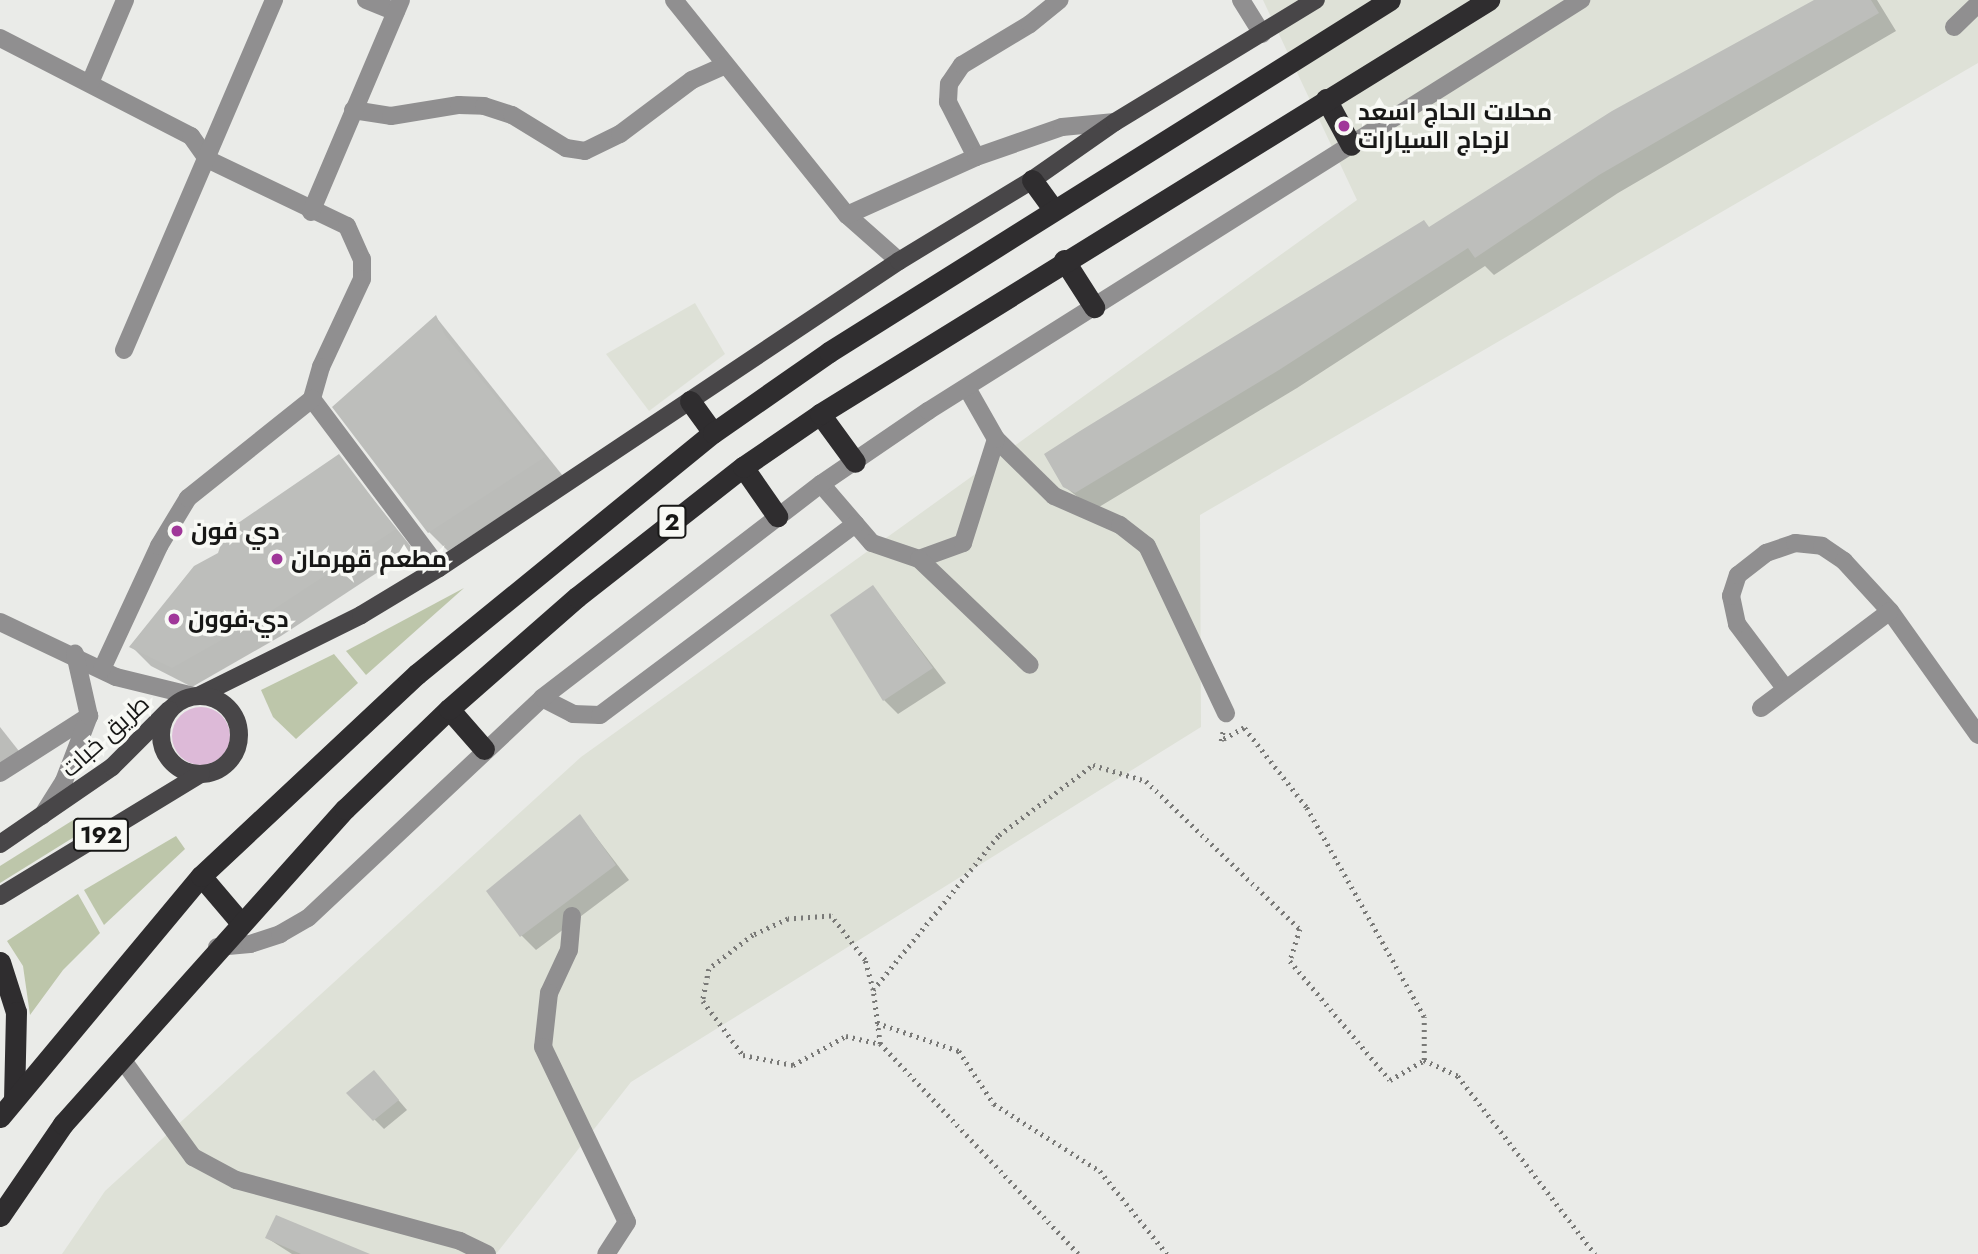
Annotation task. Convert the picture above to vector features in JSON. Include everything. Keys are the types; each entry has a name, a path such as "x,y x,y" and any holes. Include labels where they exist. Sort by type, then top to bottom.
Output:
{"highway":[{"name":"2","path":"5,1109 201,876 417,674 713,433 829,352 1390,0"},
{"name":"2","path":"0,1216 63,1124 218,947 345,809 449,709 576,597 743,467 820,414 1064,260 1489,0"},
{"path":"1326,99 1351,145"},
{"path":"1032,180 1054,210"},
{"path":"1064,260 1094,307"},
{"path":"690,401 713,433"},
{"path":"820,414 855,462"},
{"path":"743,467 777,516"},
{"path":"449,709 484,749"},
{"path":"201,876 241,923"},
{"path":"0,962 16,1012 5,1109"}],"main road":[{"path":"196,696 227,706 239,733 229,761 201,774 182,769 167,755 162,726 172,708 196,696 350,621 439,568 898,261 1032,180 1115,122 1316,0"},
{"name":"طريق خبات","path":"0,845 112,768 172,708"},
{"name":"192","path":"0,896 201,774"}],"street":[{"path":"90,83 125,0"},
{"path":"124,350 274,0"},
{"path":"312,212 398,6 366,0"},
{"path":"674,0 724,66 847,215 898,261"},
{"path":"976,157 948,102 950,84 962,65 1030,24 1059,0"},
{"path":"1241,0 1262,34"},
{"path":"218,947 250,944 280,934 308,918 484,749 542,698 821,484 1094,307 1581,0"},
{"path":"1954,27 1978,4"},
{"path":"2,45 90,83 191,136 207,159 312,212 346,226 362,260 362,279 321,367 312,399 188,498 159,545 102,669"},
{"path":"353,110 391,116 458,105 484,106 512,115 566,148 585,151 620,134 692,80 724,66"},
{"path":"847,215 976,157 1062,127 1115,122"},
{"path":"967,388 996,439 1054,496 1120,525 1147,546 1226,713"},
{"path":"312,399 439,568"},
{"path":"919,559 962,543 996,439"},
{"path":"821,484 872,544 919,559 1030,665"},
{"path":"542,698 573,714 600,715 855,524"},
{"path":"1785,688 1737,624 1731,596 1738,575 1766,553 1795,543 1822,546 1844,561 1890,611 1978,735"},
{"path":"1760,708 1890,611"},
{"path":"0,622 75,654 116,677 196,696"},
{"path":"40,818 64,781 89,716 75,654"},
{"path":"0,773 89,716"},
{"path":"572,916 569,950 549,993 543,1047 627,1223 606,1254"},
{"path":"122,1059 194,1157 236,1181 460,1241 487,1254"}],"path":[{"path":"1226,713 1221,741 1244,728 1306,807 1424,1017 1424,1060"},
{"path":"873,990 999,835 1093,765 1146,781 1300,929 1290,961 1390,1080 1424,1060"},
{"path":"880,1044 873,990 865,960 831,916 788,919 753,935 709,969 703,1001 743,1055 793,1065 846,1036 880,1044 1078,1254"},
{"path":"877,1023 959,1051 994,1104 1100,1171 1167,1254"},
{"path":"1424,1060 1458,1076 1595,1254"}],"shaded area":[{"path":"1263,0 1978,0 1978,63 1200,515 1201,727 631,1082 496,1254 62,1254 105,1191 581,757 1357,200"},
{"path":"695,303 725,354 649,411 606,354"},
{"path":"201,707 212,709 225,720 230,736 228,747 217,760 201,765 190,763 177,752 172,736 174,725 185,712"}],"green space":[{"path":"464,588 366,675 346,651"},
{"path":"334,654 358,683 296,739 273,717 261,690"},
{"path":"78,817 87,829 0,883 0,866"},
{"path":"176,836 185,849 104,925 84,890"},
{"path":"78,894 100,933 63,970 30,1015 23,966 7,941"}],"building":[{"path":"1814,0 1871,0 1879,13 1599,175 1475,258 1468,248 1279,370 1075,493 1063,487 1044,454 1424,220 1429,227 1612,111"},
{"path":"436,315 445,335 545,457 428,533 332,407"},
{"name":"مطعم قهرمان","path":"339,454 396,529 262,617 172,668 129,647 194,566 218,553 225,532"},
{"path":"873,585 933,668 883,701 830,615"},
{"path":"580,814 616,865 520,937 486,891"},
{"path":"374,1070 399,1100 373,1121 346,1093"},
{"path":"276,1215 370,1254 301,1254 265,1238"}],"place":[{"name":"محلات الحاج اسعد لزجاج السيارات","path":"1344,126"},
{"name":"دي فون","path":"177,531"},
{"name":"مطعم قهرمان","path":"277,559"},
{"name":"دي-فوون","path":"174,619"}]}
